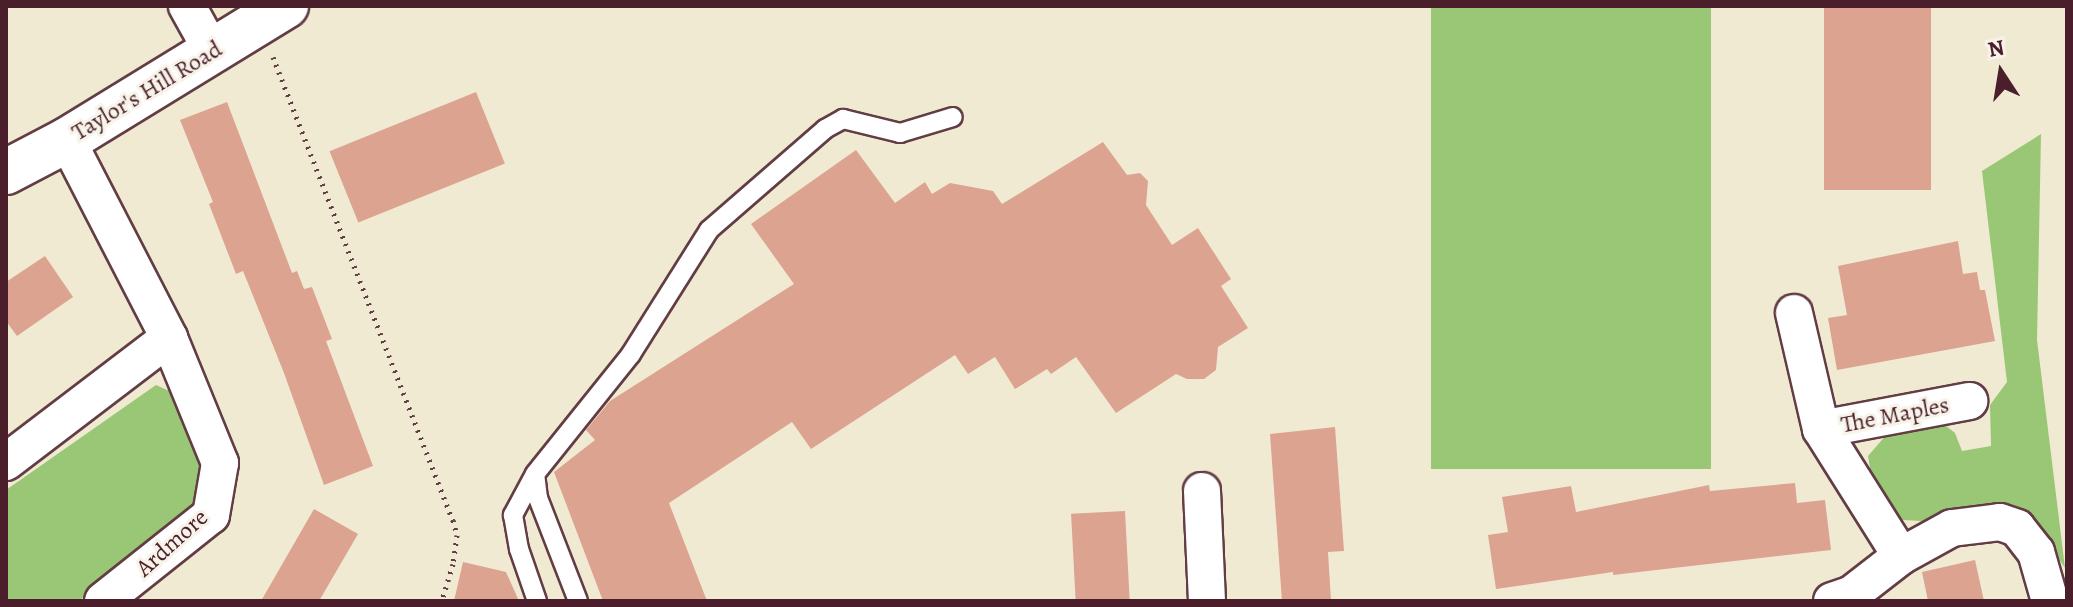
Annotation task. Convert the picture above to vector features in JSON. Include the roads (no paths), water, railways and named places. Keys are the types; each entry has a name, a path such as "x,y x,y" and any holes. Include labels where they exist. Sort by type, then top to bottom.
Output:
{"main road":[{"name":"Taylor's Hill Road","path":"6,172 67,140 273,14"}],"street":[{"path":"187,6 212,51"},
{"name":"Ardmore","path":"67,140 169,338 220,463 211,515 103,601"},
{"name":"The Maples","path":"1794,313 1821,429 1901,556"},
{"path":"6,462 169,338"},
{"name":"The Maples","path":"1821,429 1969,401"},
{"path":"1202,491 1207,601"},
{"path":"1832,601 1871,582 1901,556 1952,528 2000,522 2017,528 2036,552 2050,601"}],"lane":[{"path":"537,601 519,549 513,515 535,474 631,354 709,230 825,129 843,119 900,133 953,117"},
{"path":"535,474 538,498 578,601"}]}
